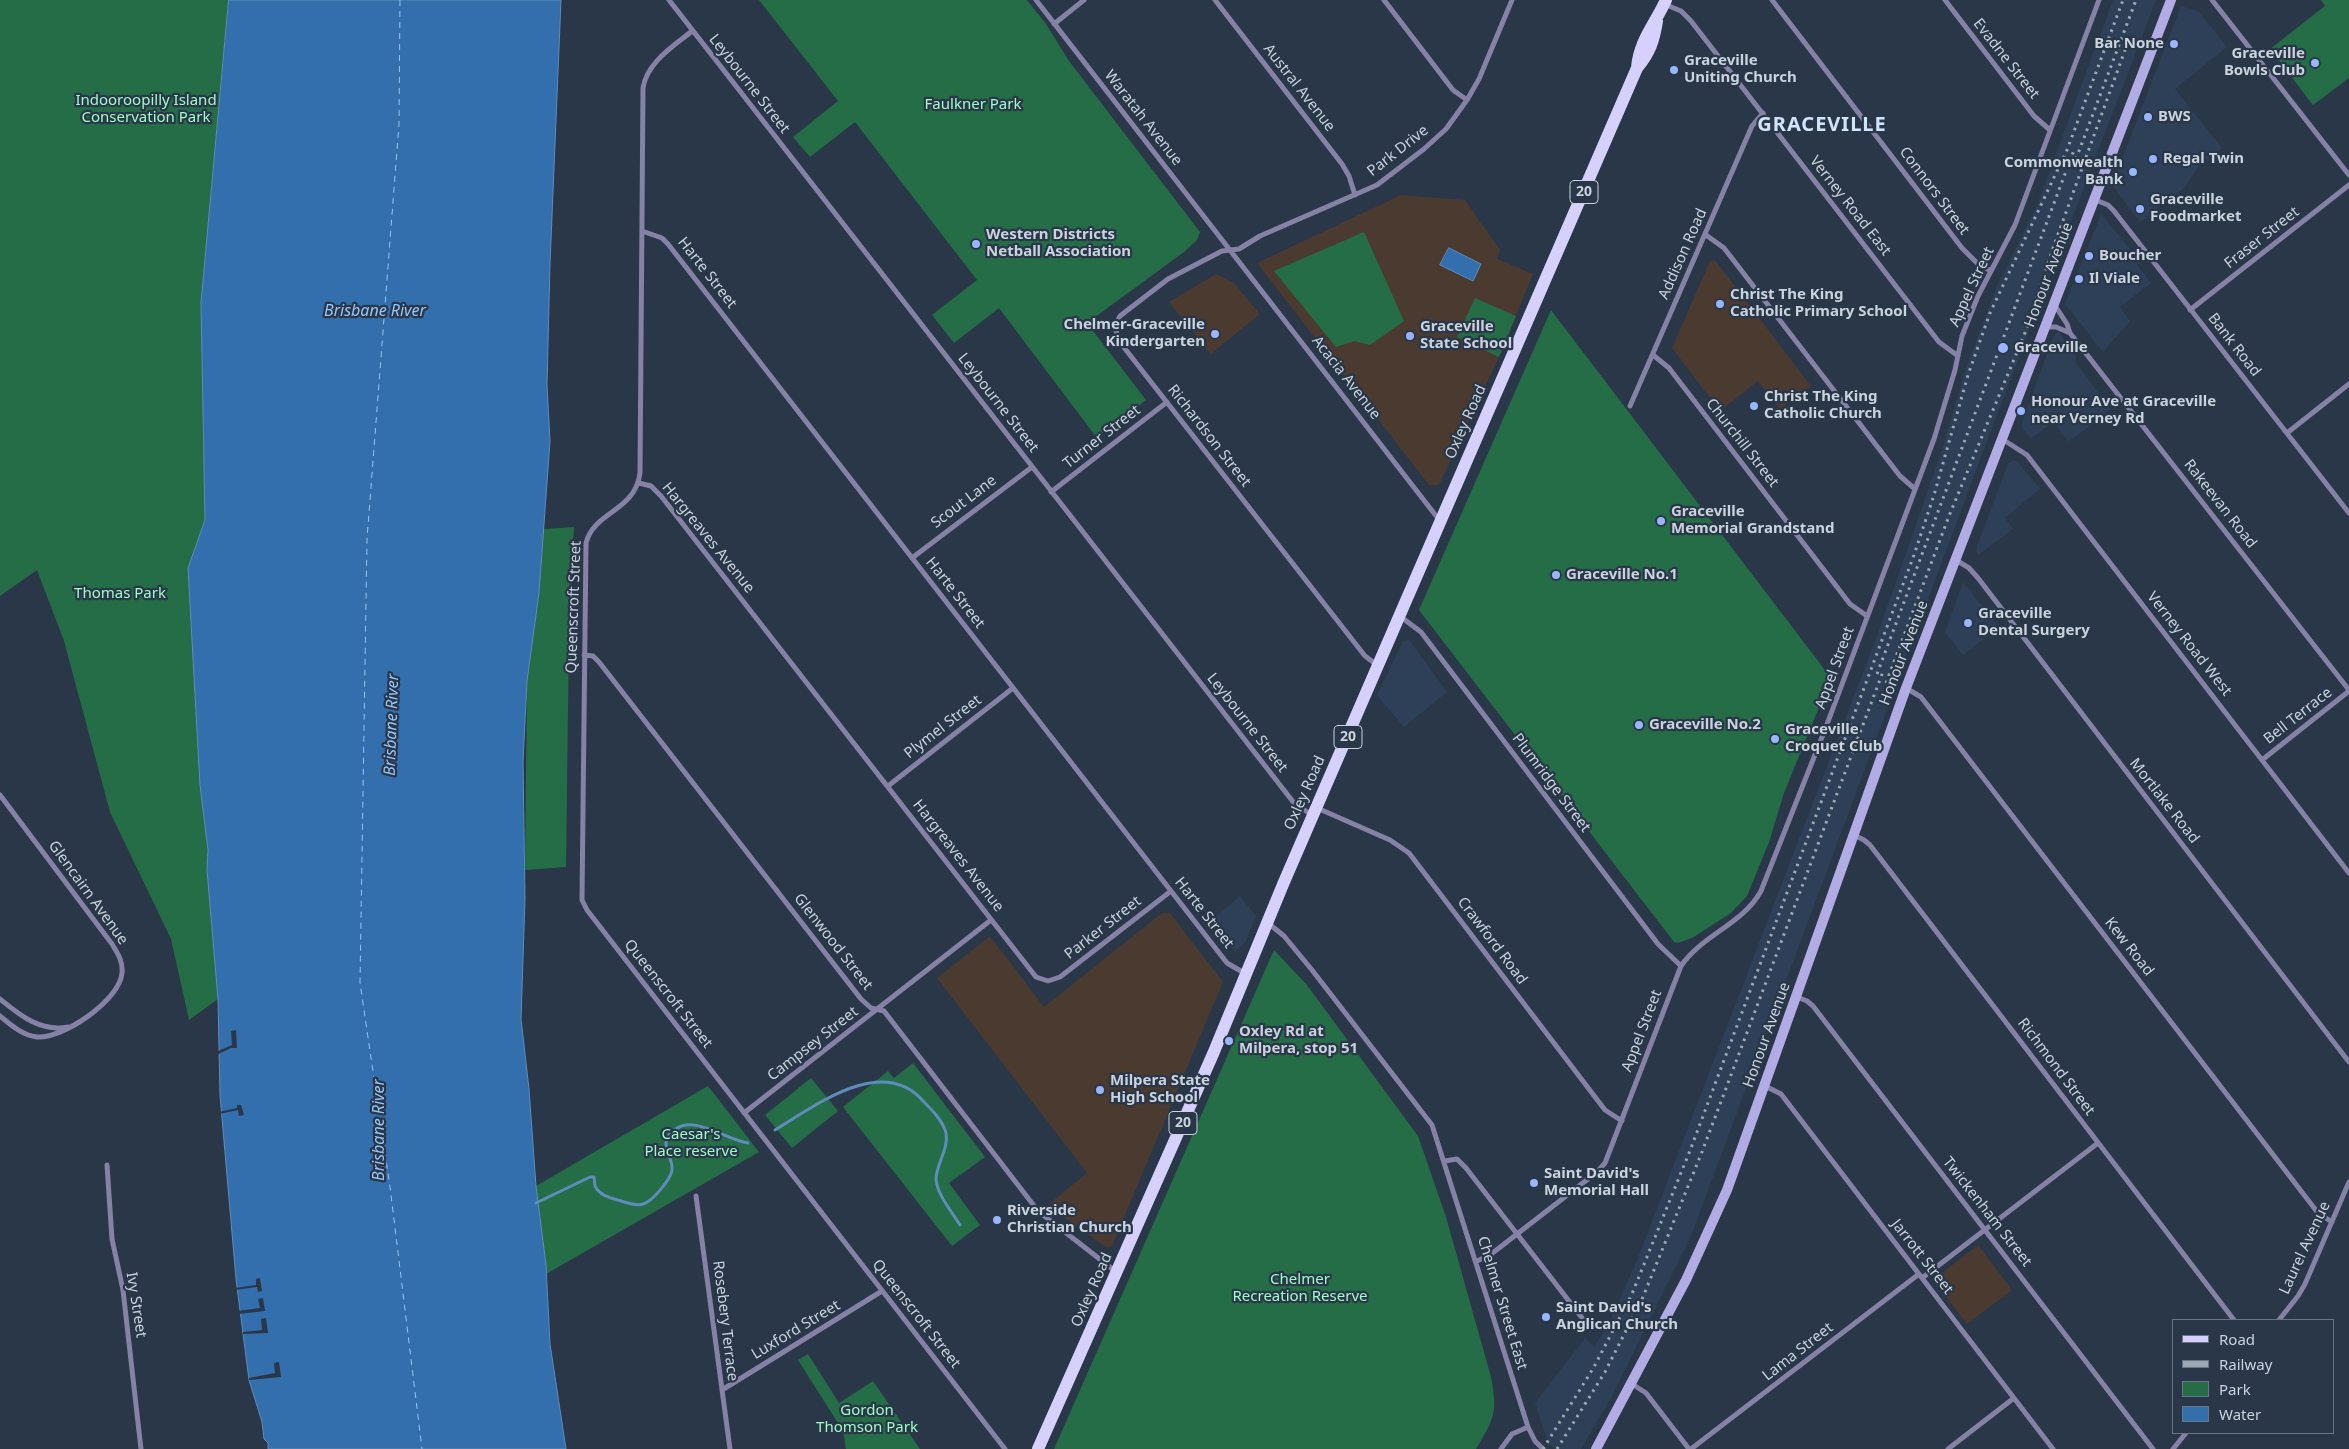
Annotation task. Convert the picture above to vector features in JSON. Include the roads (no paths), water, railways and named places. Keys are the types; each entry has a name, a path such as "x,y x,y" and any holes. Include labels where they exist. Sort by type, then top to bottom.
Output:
{"main road":[{"name":"Honour Avenue","path":"1596,1449 1632,1384 1706,1238 1727,1190 1906,688 2171,0"},
{"name":"Oxley Road","path":"1038,1449 1118,1272 1267,922 1401,617 1440,522 1637,68 1638,54 1646,33 1657,21 1665,2"}],"street":[{"name":"Leybourne Street","path":"669,0 1294,803 1315,812"},
{"name":"Waratah Avenue","path":"1036,0 1230,250"},
{"path":"1054,24 1084,0"},
{"name":"Austral Avenue","path":"1215,0 1342,164 1349,176 1355,195"},
{"path":"1384,0 1453,90 1467,100"},
{"name":"Park Drive","path":"1230,250 1239,249 1260,236 1385,180 1424,150 1446,129 1467,100 1479,79 1512,0"},
{"name":"Connors Street","path":"1772,0 1962,248 1977,263 1991,271"},
{"name":"Evadne Street","path":"1945,0 2034,116 2050,130"},
{"name":"Appel Street","path":"1477,1262 1517,1234 1601,1168 1608,1158 1681,966 1693,952 1747,910 1761,891 1915,490 1939,421 1960,343 1973,308 2015,224 2099,0"},
{"path":"2212,0 2349,175"},
{"name":"Verney Road East","path":"1665,2 1680,11 1691,21 1939,342 1958,356"},
{"name":"Hargreaves Avenue","path":"692,31 655,63 645,78 639,482 651,486 662,496 1032,973 1040,979 1048,981"},
{"name":"Addison Road","path":"1630,406 1752,126 1762,114"},
{"name":"Fraser Street","path":"2190,310 2349,185"},
{"name":"Bank Road","path":"2094,199 2110,208 2349,513"},
{"name":"Harte Street","path":"642,231 662,238 668,244 1227,963 1232,968 1246,974"},
{"path":"1706,235 1724,248 1900,476 1915,490"},
{"name":"Richardson Street","path":"1230,250 1222,251 1168,279 1120,316 1115,330 1119,341 1365,656 1379,666"},
{"name":"Acacia Avenue","path":"1230,250 1440,522"},
{"name":"Rakeevan Road","path":"2054,304 2067,324 2070,333 2349,691"},
{"path":"2044,327 2056,328 2070,333"},
{"name":"Churchill Street","path":"1653,355 1669,368 1850,604 1867,616"},
{"path":"2287,433 2349,384"},
{"name":"Turner Street","path":"1052,492 1167,402"},
{"name":"Verney Road West","path":"2002,439 2028,455 2349,873"},
{"name":"Scout Lane","path":"912,558 1032,467"},
{"name":"Queenscroft Street","path":"639,482 630,498 595,527 588,537 584,655 583,904 1005,1449"},
{"name":"Mortlake Road","path":"1955,560 1966,566 1978,578 2349,1062"},
{"name":"Plumridge Street","path":"1401,617 1421,632 1658,944 1681,966"},
{"name":"Glenwood Street","path":"584,655 594,656 599,662 861,999 868,1006 884,1011 1038,1211 1118,1272"},
{"name":"Plymel Street","path":"888,786 1013,688"},
{"name":"Kew Road","path":"1906,688 1921,697 2318,1213 2332,1222"},
{"name":"Bell Terrace","path":"2262,760 2349,691"},
{"name":"Glencairn Avenue","path":"0,795 121,959 121,979 111,996 89,1015 54,1035 34,1036 18,1030 0,1016"},
{"name":"Crawford Road","path":"1315,812 1390,840 1409,853 1606,1110 1622,1121"},
{"name":"Richmond Street","path":"1854,835 1870,845 2233,1319"},
{"name":"Parker Street","path":"1048,981 1064,974 1171,891"},
{"name":"Campsey Street","path":"744,1113 991,920"},
{"name":"Chelmer Street East","path":"1267,922 1291,944 1428,1119 1436,1133 1528,1427 1535,1441 1543,1449"},
{"name":"Twickenham Street","path":"1797,997 1813,1006 2153,1449"},
{"path":"0,999 33,1023 52,1028 72,1026"},
{"name":"Jarrott Street","path":"1765,1086 1781,1094 2053,1449"},
{"name":"Lama Street","path":"1690,1449 1985,1230 2098,1143"},
{"name":"Chelmer Street East","path":"1445,1162 1455,1159 1462,1163 1586,1323"},
{"name":"Ivy Street","path":"107,1165 112,1239 123,1290 142,1449"},
{"name":"Laurel Avenue","path":"2280,1319 2298,1296 2349,1182"},
{"name":"Rosebery Terrace","path":"696,1196 730,1449"},
{"name":"Luxford Street","path":"722,1390 882,1291"},
{"path":"1632,1384 1646,1392 1690,1449"},
{"path":"1948,1449 2014,1398"},
{"path":"1501,1449 1512,1434 1528,1427"},
{"path":"2172,1449 2185,1434"}],"water":[{"name":"Brisbane River","path":"229,0 561,0 550,264 547,385 550,441 539,593 527,681 523,762 525,899 521,1019 529,1089 536,1186 546,1265 550,1344 566,1449 268,1449 268,1443 264,1439 262,1422 249,1380 236,1279 220,1095 218,999 207,870 208,850 200,785 188,568 205,520 201,303"},
{"path":"1449,248 1481,264 1473,281 1440,265"}],"waterway":[{"path":"775,1130 809,1109 849,1089 869,1083 889,1082 907,1088 924,1102 940,1120 945,1129 946,1144 936,1178 941,1196 960,1225"},
{"path":"536,1203 590,1177 594,1177 595,1186 606,1196 626,1203 641,1205 647,1202 661,1190 671,1174 672,1165 667,1150 667,1139 676,1129 684,1125 701,1126 748,1143"}],"railway":[{"path":"1543,1449 1594,1367 1632,1294 1691,1148 1914,555 1934,495 1968,375 1990,313 2067,150 2123,0"},
{"path":"2076,159 2136,0"},
{"path":"1886,683 1949,516 2027,328 2053,248 2128,42"},
{"path":"1877,674 2074,150"},
{"path":"1557,1449 1605,1372 1643,1297 1702,1152 1884,669"}],"place":[{"name":"Bar None","path":"2174,44"},
{"name":"Graceville Bowls Club","path":"2315,63"},
{"name":"Graceville Uniting Church","path":"1674,70"},
{"name":"BWS","path":"2148,117"},
{"name":"Regal Twin","path":"2153,159"},
{"name":"Commonwealth Bank","path":"2133,172"},
{"name":"Graceville Foodmarket","path":"2140,209"},
{"name":"Western Districts Netball Association","path":"976,244"},
{"name":"Boucher","path":"2089,256"},
{"name":"Il Viale","path":"2079,279"},
{"name":"Christ The King Catholic Primary School","path":"1720,304"},
{"name":"Chelmer-Graceville Kindergarten","path":"1215,334"},
{"name":"Graceville State School","path":"1410,336"},
{"name":"Graceville","path":"2003,348"},
{"name":"Christ The King Catholic Church","path":"1754,406"},
{"name":"Honour Ave at Graceville near Verney Rd","path":"2021,411"},
{"name":"Graceville Memorial Grandstand","path":"1661,521"},
{"name":"Graceville No.1","path":"1556,575"},
{"name":"Graceville Dental Surgery","path":"1968,623"},
{"name":"Graceville No.2","path":"1639,725"},
{"name":"Graceville Croquet Club","path":"1775,739"},
{"name":"Oxley Rd at Milpera, stop 51","path":"1229,1041"},
{"name":"Milpera State High School","path":"1100,1090"},
{"name":"Saint David's Memorial Hall","path":"1534,1183"},
{"name":"Riverside Christian Church","path":"997,1220"},
{"name":"Saint David's Anglican Church","path":"1546,1317"}],"district":[{"name":"GRACEVILLE","path":"1822,125"}],"park label":[{"name":"Faulkner Park","path":"973,105"},
{"name":"Indooroopilly Island Conservation Park","path":"146,110"},
{"name":"Thomas Park","path":"120,594"},
{"name":"Caesar's Place reserve","path":"691,1144"},
{"name":"Chelmer Recreation Reserve","path":"1300,1288"},
{"name":"Gordon Thomson Park","path":"867,1420"}]}
